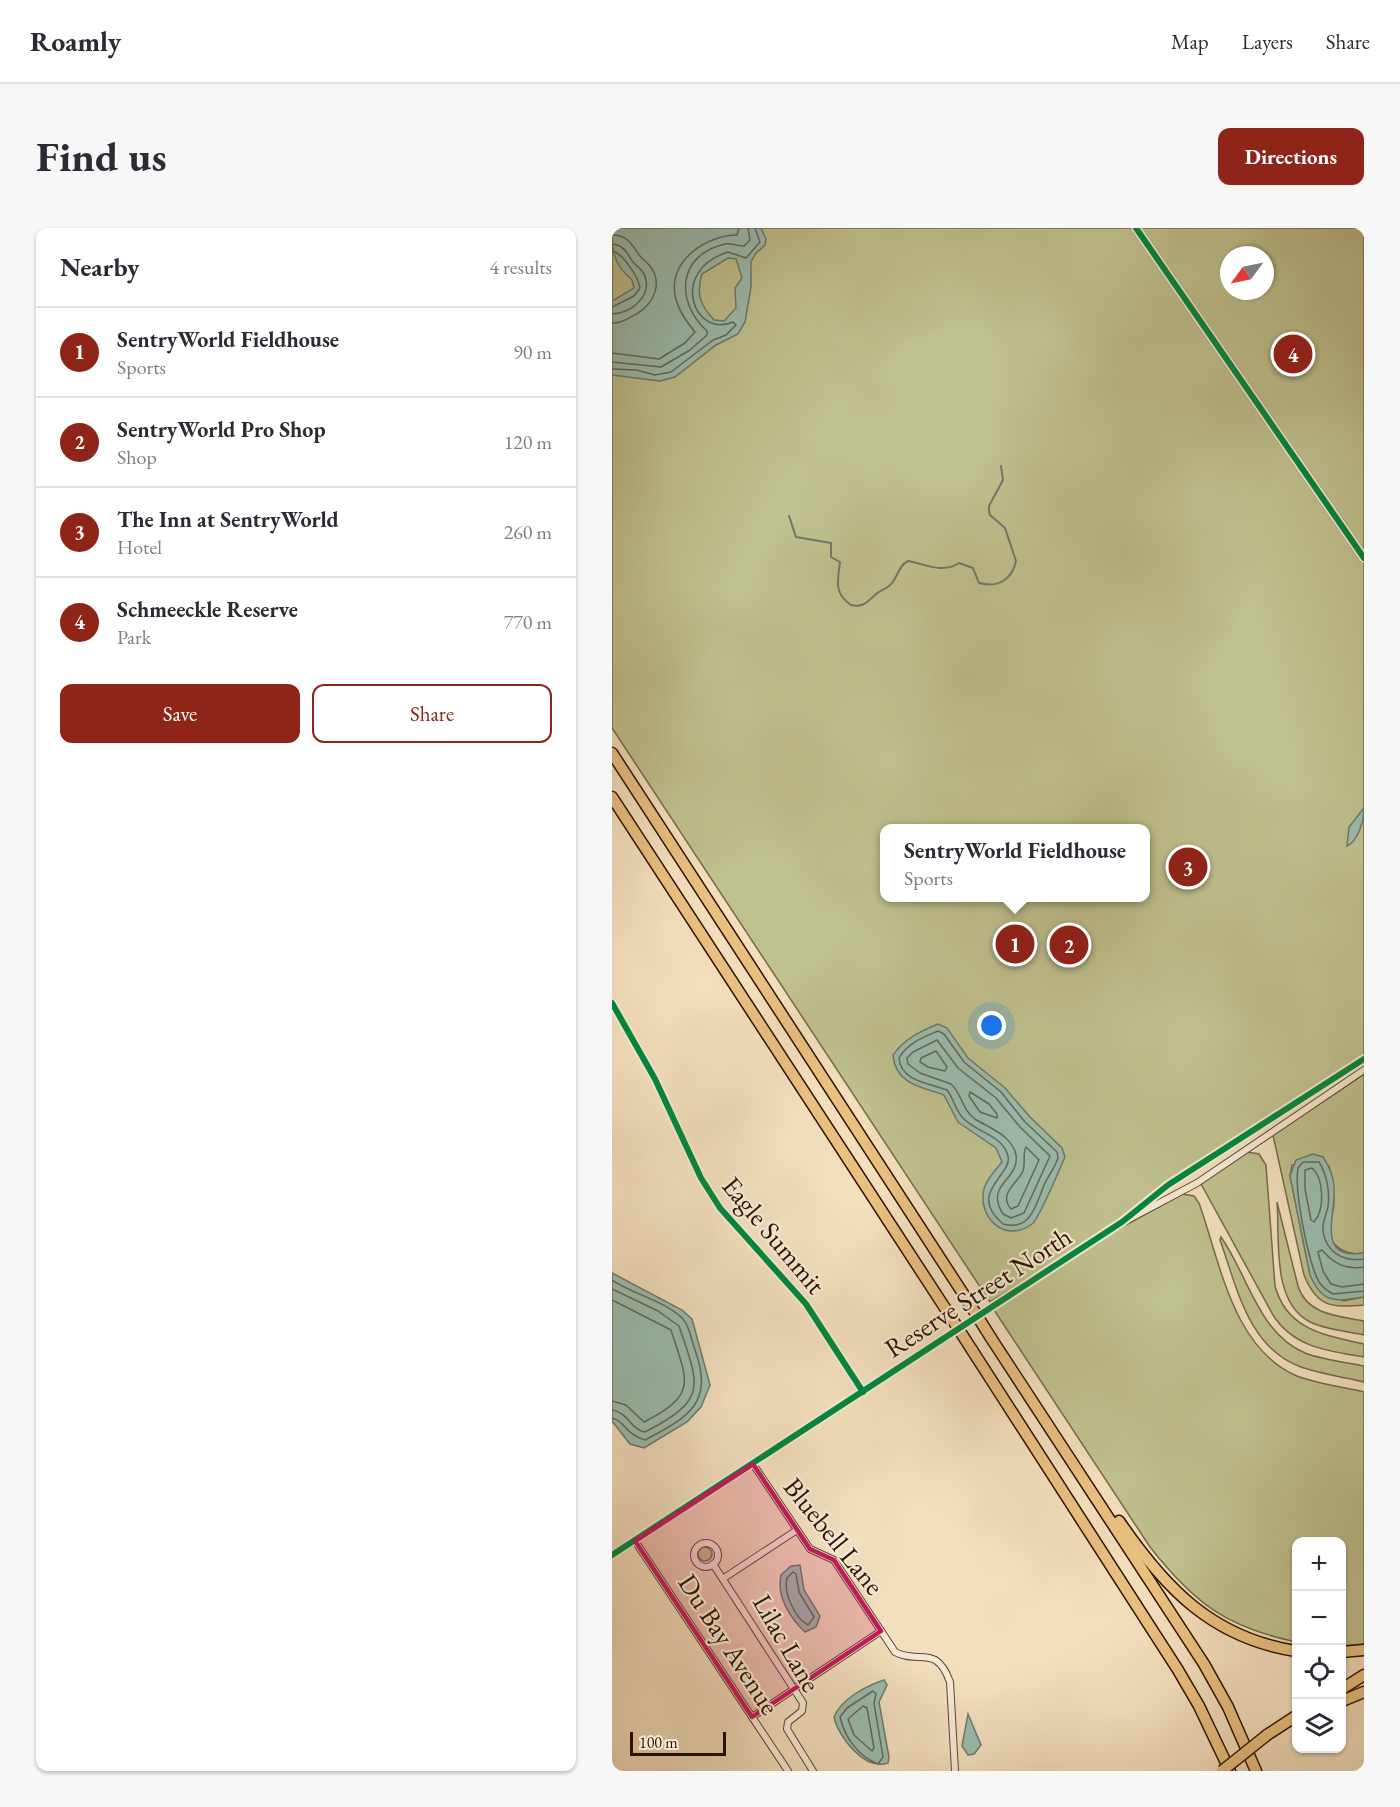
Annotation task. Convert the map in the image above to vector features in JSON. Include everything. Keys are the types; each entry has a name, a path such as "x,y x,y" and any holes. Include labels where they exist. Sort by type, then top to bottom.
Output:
{"highway":[{"path":"612,753 1204,1664 1228,1707 1256,1771"},
{"path":"612,797 1179,1670 1230,1771 1292,1719"},
{"path":"1077,1469 1088,1475 1150,1564 1188,1603 1233,1632 1262,1643 1292,1650"},
{"path":"1346,1652 1364,1650"},
{"path":"1346,1686 1364,1675"},
{"path":"1346,1699 1364,1692"},
{"path":"1221,1771 1268,1738 1292,1726"}],"street":[{"path":"1136,228 1364,558"},
{"name":"Eagle Summit","path":"612,1003 655,1079 679,1137 720,1208 806,1304 863,1392"},
{"name":"Reserve Street North","path":"612,1556 1122,1222 1168,1185 1364,1059"},
{"name":"Reserve Street North","path":"1122,1222 1183,1191 1364,1070"},
{"name":"Bluebell Lane","path":"753,1464 810,1549 833,1558 898,1654 932,1658 947,1672 950,1682 955,1771"},
{"path":"724,1578 797,1530"},
{"name":"Du Bay Avenue","path":"635,1541 788,1771"},
{"name":"Lilac Lane","path":"713,1564 795,1687 803,1703 803,1708 788,1722 787,1729 813,1771"},
{"path":"752,1717 881,1631"}],"highlighted area":[{"path":"753,1464 810,1549 834,1560 881,1631 752,1717 635,1541"}],"green space":[{"path":"612,228 1364,228 1364,1059 1191,1171 1122,1222 990,1302 612,728"},
{"path":"1364,1074 1364,1253 1345,1251 1335,1245 1331,1239 1329,1226 1334,1198 1329,1166 1292,1165 1290,1176 1310,1275 1343,1301 1364,1297 1364,1305 1343,1306 1326,1303 1320,1299 1314,1294 1304,1275 1273,1135"},
{"path":"1247,1152 1259,1154 1266,1165 1275,1286 1281,1301 1288,1312 1309,1328 1364,1344 1364,1357 1325,1350 1302,1341 1291,1335 1273,1315 1200,1182"},
{"path":"1182,1194 1194,1196 1199,1203 1232,1302 1243,1325 1258,1346 1275,1363 1297,1376 1364,1392 1364,1644 1346,1646 1346,1537 1292,1537 1292,1641 1250,1629 1213,1610 1197,1598 1150,1547 994,1310 1115,1231"},
{"path":"1277,1202 1302,1296 1308,1303 1325,1313 1364,1321 1364,1335 1316,1325 1298,1313 1289,1300 1280,1268"},
{"path":"1221,1237 1265,1318 1276,1332 1289,1344 1305,1353 1364,1366 1364,1382 1301,1367 1283,1358 1268,1346 1247,1314 1239,1296 1220,1240"},
{"path":"702,1547 708,1547 712,1554 708,1561 702,1561 698,1557 698,1551"}],"water":[{"path":"612,228 761,228 766,239 765,245 756,253 751,262 751,287 745,322 738,334 716,345 675,377 660,381 612,375 612,301 634,288 632,280 617,263 613,250","holes":["728,258 736,259 742,278 735,288 736,308 724,321 714,320 700,299 699,288 702,274"]},
{"path":"1364,808 1360,830 1347,846 1349,827"},
{"path":"938,1024 947,1028 968,1058 1005,1088 1030,1117 1062,1148 1065,1157 1044,1204 1032,1224 1022,1229 1013,1231 996,1225 985,1210 983,1200 985,1185 1002,1162 996,1148 958,1122 944,1095 911,1083 904,1078 895,1065 893,1055 902,1044"},
{"path":"1313,1154 1323,1157 1333,1180 1331,1234 1334,1243 1339,1250 1364,1253 1364,1297 1331,1299 1320,1292 1310,1275 1290,1176 1296,1160"},
{"path":"612,1273 682,1310 692,1319 710,1385 701,1407 687,1422 644,1448 630,1444 612,1421"},
{"path":"800,1565 804,1590 820,1616 816,1627 805,1632 789,1613 782,1599 780,1583 781,1575 791,1566"},
{"path":"884,1680 887,1685 879,1702 889,1757 888,1763 879,1764 861,1757 854,1750 836,1725 834,1717 837,1710 848,1699"},
{"path":"968,1714 981,1745 974,1754 968,1755 962,1746"}],"waterway":[{"path":"789,516 796,537 831,543 831,557 840,562 839,591 851,605 864,604 889,586 908,561 940,568 959,563 973,568 979,583 998,583 1008,578 1016,561 1005,528 990,515 989,511 989,506 1003,480 1001,466"}],"cycle path":[{"path":"1136,228 1364,558"},
{"path":"612,1003 655,1079 701,1178 720,1208 806,1304 863,1392"},
{"path":"612,1555 1122,1222 1168,1185 1364,1059"}],"place":[{"name":"Schmeeckle Reserve","path":"1293,354"},
{"name":"The Inn at SentryWorld","path":"1188,867"},
{"name":"SentryWorld Fieldhouse","path":"1015,944"},
{"name":"SentryWorld Pro Shop","path":"1069,945"}]}
